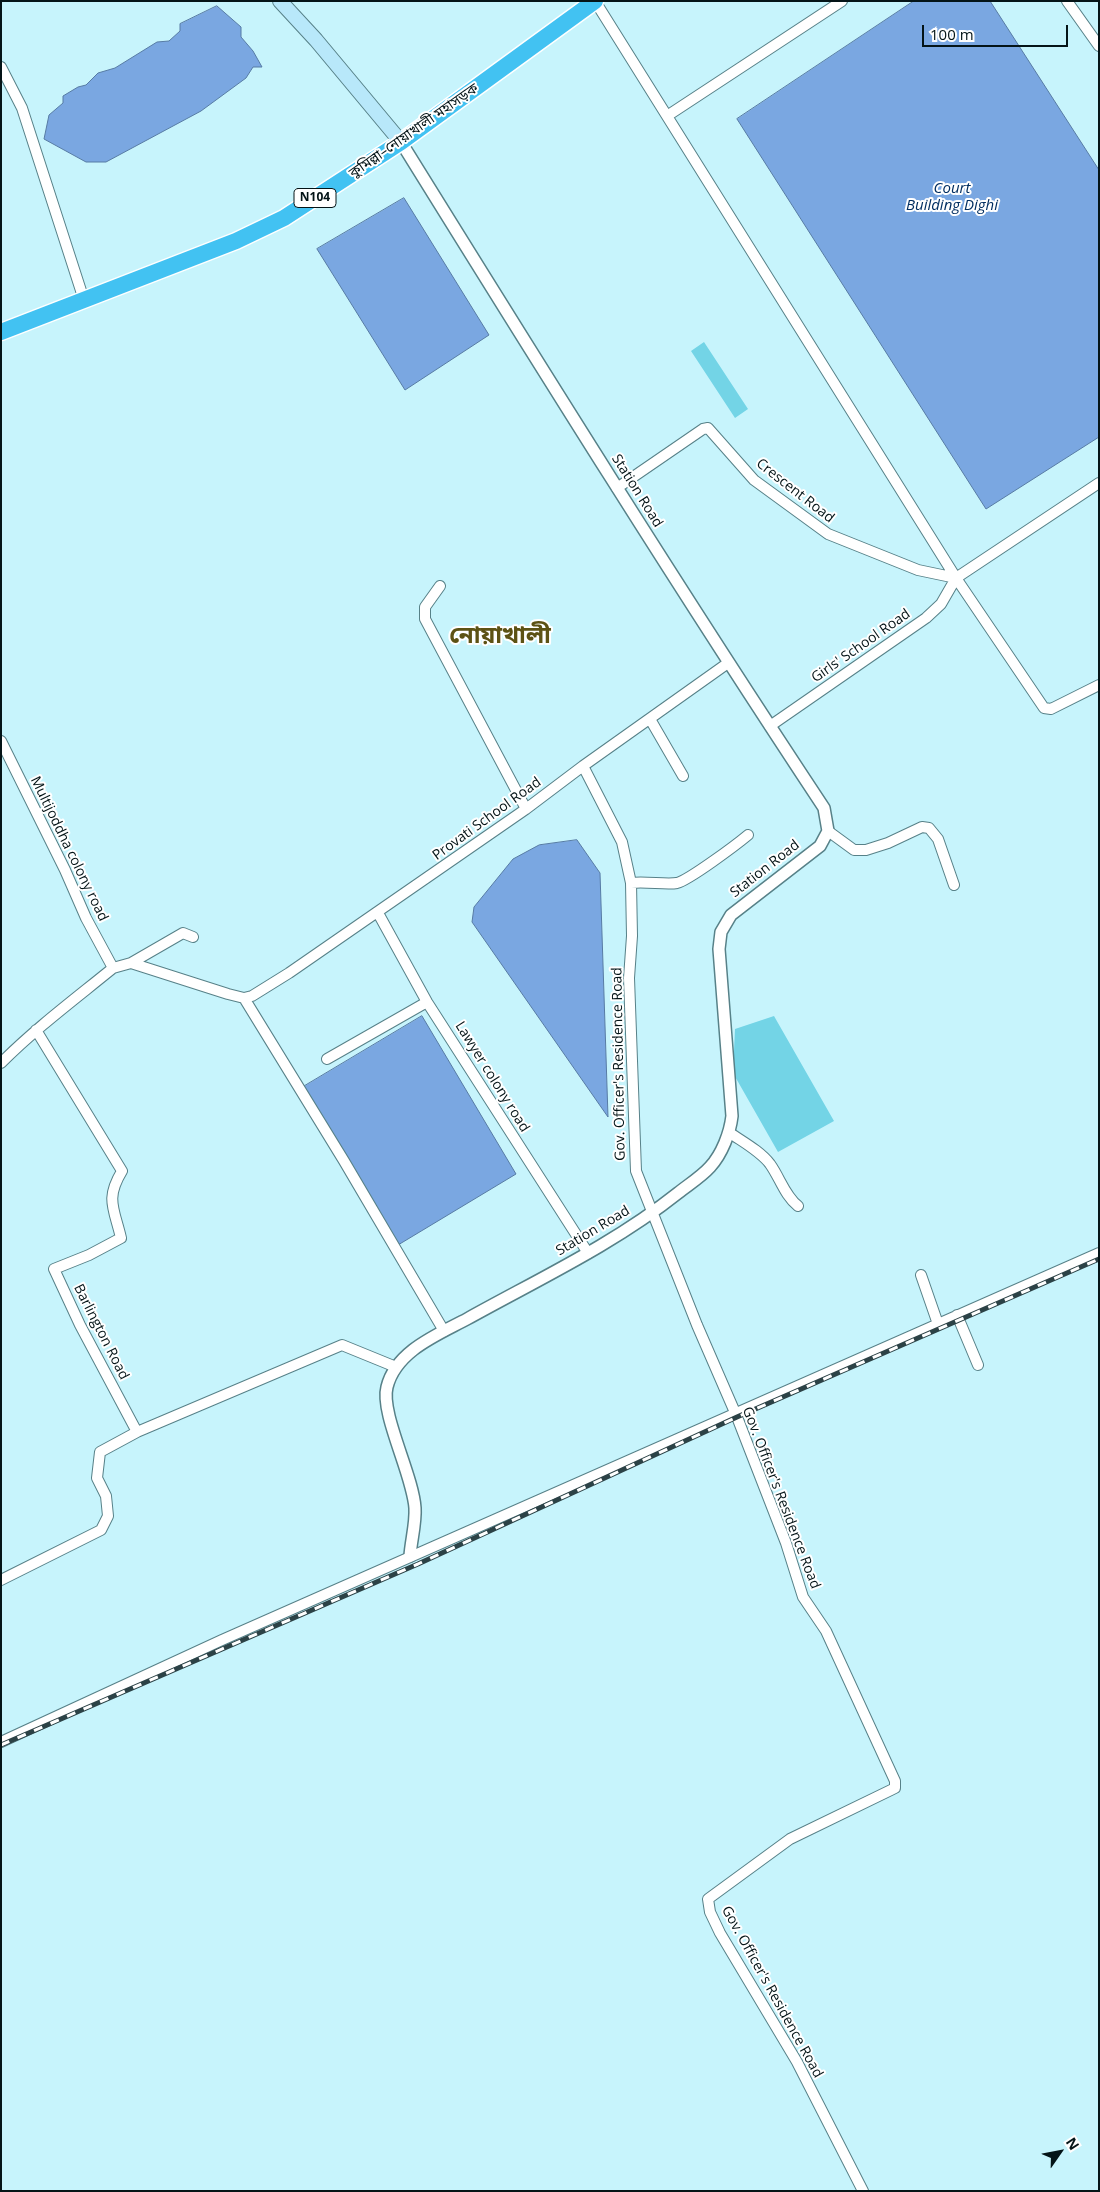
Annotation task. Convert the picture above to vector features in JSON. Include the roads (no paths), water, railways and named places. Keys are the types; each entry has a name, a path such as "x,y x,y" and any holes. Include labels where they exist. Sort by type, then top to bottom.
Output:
{"highway":[{"name":"কুমিল্লা–নোয়াখালী মহাসড়ক","path":"1,332 236,241 284,218 401,142 595,1"}],"main road":[{"path":"280,1 316,40 401,142"}],"street":[{"path":"595,1 956,578 1044,708 1051,709 1099,685"},
{"path":"667,116 842,1"},
{"path":"1067,1 1099,46"},
{"path":"1,67 22,108 84,300"},
{"name":"Station Road","path":"401,142 616,488 824,808 828,831 820,846 731,915 721,932 719,949 732,1116 730,1133 711,1166 654,1212 588,1253 444,1332 402,1358 396,1366 387,1387 385,1401 405,1464 415,1508 410,1556"},
{"name":"Crescent Road","path":"616,488 708,428 754,480 828,534 918,570 956,578"},
{"path":"956,578 1099,483"},
{"name":"Girls' School Road","path":"770,726 926,618 941,604 956,578"},
{"path":"440,586 425,607 425,619 526,809"},
{"name":"Provati School Road","path":"244,998 252,996 339,940 526,809 728,663"},
{"path":"650,719 683,776"},
{"name":"Multijoddha colony road","path":"1,741 66,870 86,918 113,962"},
{"name":"Gov. Officer's Residence Road","path":"583,766 622,842 631,883 632,936 629,978 636,1171 733,1412 737,1417 786,1543 803,1597 826,1631 895,1781 895,1788 790,1839 708,1899 710,1912 720,1933 797,2062 863,2191"},
{"path":"828,831 854,850 866,850 922,827 929,828 938,839 954,885"},
{"path":"631,883 647,881 678,883 748,836"},
{"name":"Lawyer colony road","path":"378,913 427,1002 588,1253"},
{"path":"131,964 183,933 193,937"},
{"path":"1,1063 113,962 131,964 244,998 344,1161 444,1332"},
{"path":"326,1059 427,1002"},
{"name":"Barlington Road","path":"36,1030 122,1171 114,1184 111,1197 121,1238 89,1255 54,1269 80,1325 137,1432"},
{"path":"730,1133 769,1163 792,1201 798,1206"},
{"path":"1,1742 230,1636 733,1412 1099,1253"},
{"path":"921,1275 938,1324"},
{"path":"957,1315 978,1365"},
{"path":"1,1580 101,1530 108,1516 106,1496 97,1478 100,1452 137,1432 342,1345 396,1366"}],"water":[{"name":"Court Building Dighi","path":"914,1 990,1 1099,170 1099,437 986,509 737,119"},
{"path":"217,6 241,27 241,37 253,51 262,67 253,67 246,78 201,111 106,162 86,162 44,139 49,115 63,103 63,96 78,87 86,85 98,73 115,68 157,42 169,41 180,31 180,24"},
{"path":"404,198 489,335 405,390 317,249"},
{"path":"577,840 600,873 608,1117 472,922 474,907 513,859 539,845"},
{"path":"422,1016 516,1174 398,1245 303,1087"}],"railway":[{"path":"1,1745 418,1564 737,1417 1099,1259"}],"district":[{"name":"নোয়াখালী","path":"500,636"}]}
